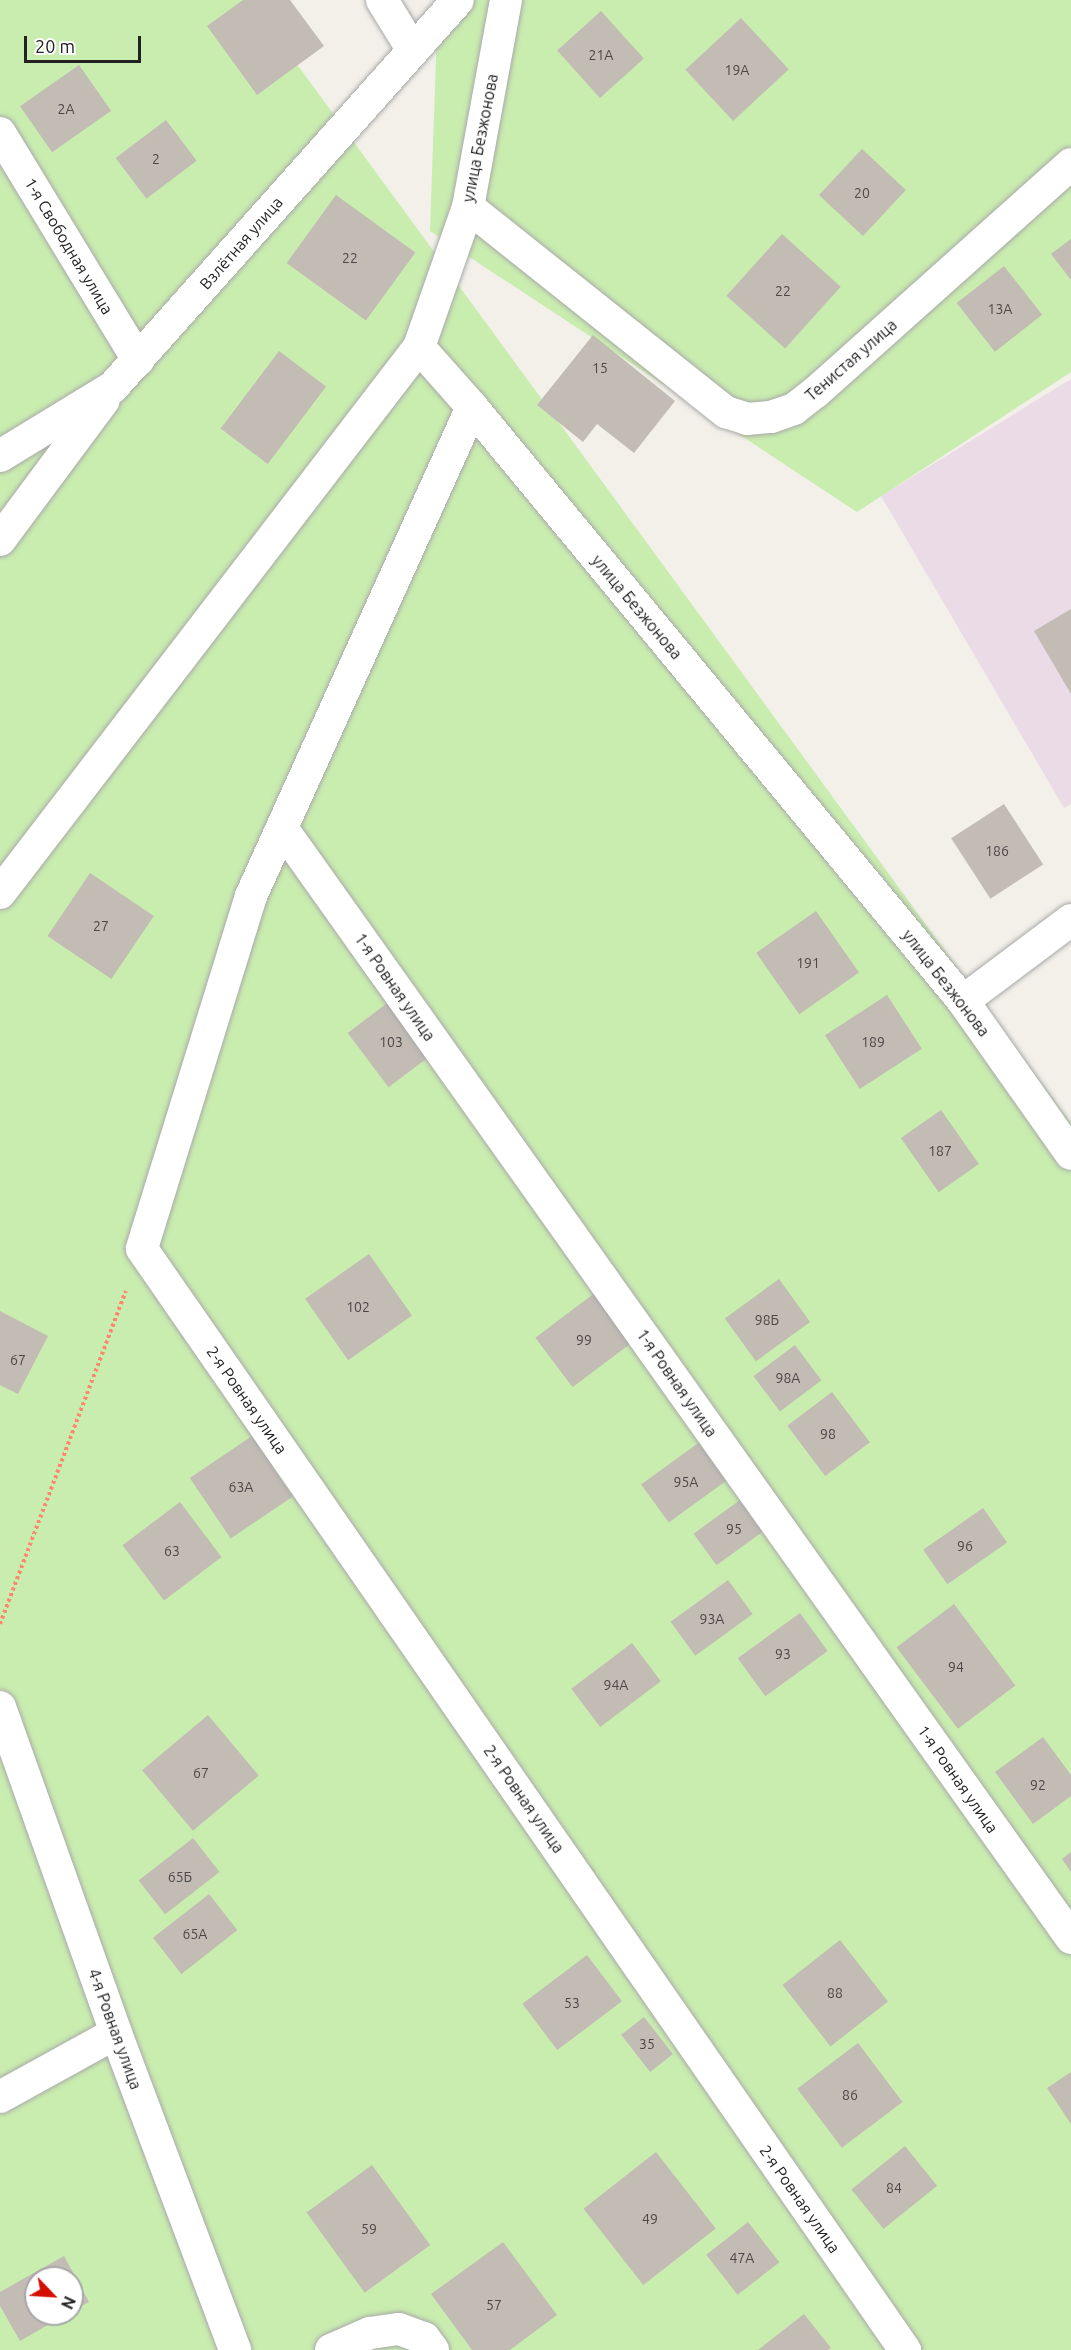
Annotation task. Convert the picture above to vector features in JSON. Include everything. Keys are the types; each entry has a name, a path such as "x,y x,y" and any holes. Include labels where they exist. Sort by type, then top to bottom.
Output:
{"street":[{"path":"381,0 412,49"},
{"name":"Взлётная улица","path":"0,456 113,387 458,0"},
{"name":"улица Безжонова","path":"506,0 468,207 419,348 472,407 963,1001 1071,1154"},
{"name":"1-я Свободная улица","path":"0,133 138,360"},
{"name":"Тенистая улица","path":"468,207 726,412 747,419 771,417 794,409 801,404 1071,164"},
{"path":"0,893 419,348"},
{"path":"0,540 113,387"},
{"path":"142,1249 251,896 472,407"},
{"name":"1-я Ровная улица","path":"282,828 1071,1938"},
{"path":"963,1001 1071,920"},
{"name":"2-я Ровная улица","path":"142,1249 905,2350"},
{"name":"4-я Ровная улица","path":"0,1707 116,2033 235,2350"},
{"path":"0,2097 116,2033"},
{"path":"332,2350 370,2333 399,2329 428,2344"}],"path":[{"path":"0,1624 142,1249"}],"shaded area":[{"path":"1071,379 1071,804 1064,808 881,496"}],"green space":[{"path":"0,0 250,0 1071,1123 1071,2350 0,2350"},
{"path":"438,0 1071,0 1071,372 857,512 430,231"}],"building":[{"path":"243,0 290,0 324,46 257,95 207,26"},
{"path":"601,11 644,59 600,98 557,50"},
{"path":"741,18 789,69 733,121 685,70"},
{"path":"79,65 111,111 52,152 20,106"},
{"path":"166,120 197,161 146,199 116,158"},
{"path":"862,149 906,190 863,236 819,195"},
{"path":"336,195 415,253 366,321 287,263"},
{"path":"782,234 841,287 785,349 726,296"},
{"path":"1071,239 1071,280 1051,254"},
{"path":"1004,266 1042,315 995,352 957,303"},
{"path":"593,335 675,401 634,453 597,424 583,442 537,405"},
{"path":"279,351 326,387 268,464 221,428"},
{"path":"1071,609 1071,694 1034,631"},
{"path":"1004,804 1043,864 990,899 951,838"},
{"path":"90,873 154,916 111,979 48,936"},
{"path":"816,911 859,972 799,1014 756,953"},
{"path":"887,995 922,1049 860,1089 825,1035"},
{"path":"394,998 435,1052 389,1087 348,1033"},
{"path":"941,1110 979,1164 939,1192 901,1138"},
{"path":"369,1254 412,1315 348,1360 305,1299"},
{"path":"779,1279 810,1322 756,1361 725,1318"},
{"path":"596,1292 633,1342 573,1387 535,1338"},
{"path":"0,1311 48,1336 18,1394 0,1385"},
{"path":"795,1345 821,1380 780,1411 753,1376"},
{"path":"832,1392 870,1442 825,1476 787,1426"},
{"path":"252,1436 293,1497 231,1538 190,1478"},
{"path":"701,1441 729,1479 669,1523 641,1484"},
{"path":"751,1492 774,1524 716,1565 694,1534"},
{"path":"180,1502 222,1557 164,1600 122,1545"},
{"path":"983,1508 1007,1542 947,1584 923,1550"},
{"path":"728,1580 753,1614 695,1656 671,1622"},
{"path":"954,1604 1015,1685 958,1729 896,1647"},
{"path":"800,1613 828,1651 765,1696 738,1658"},
{"path":"632,1643 661,1681 600,1727 571,1689"},
{"path":"208,1715 259,1776 193,1831 142,1770"},
{"path":"1043,1737 1071,1775 1071,1796 1033,1824 995,1772"},
{"path":"193,1838 219,1872 165,1914 139,1880"},
{"path":"1071,1852 1071,1872 1062,1859"},
{"path":"209,1894 237,1930 181,1974 153,1938"},
{"path":"840,1940 888,2001 830,2046 782,1985"},
{"path":"587,1955 622,2001 557,2050 522,2004"},
{"path":"644,2017 673,2054 650,2072 621,2035"},
{"path":"858,2043 903,2102 842,2148 797,2089"},
{"path":"1071,2072 1071,2124 1047,2088"},
{"path":"905,2146 937,2186 883,2229 851,2189"},
{"path":"656,2152 716,2228 643,2285 584,2209"},
{"path":"372,2165 430,2245 365,2293 306,2213"},
{"path":"748,2222 779,2262 738,2295 706,2255"},
{"path":"503,2242 557,2315 510,2350 472,2350 431,2294"},
{"path":"64,2256 69,2266 46,2266"},
{"path":"24,2278 24,2326 46,2326 20,2341 0,2306 0,2292"},
{"path":"84,2293 89,2302 84,2305"},
{"path":"804,2314 831,2348 828,2350 758,2350"}]}
